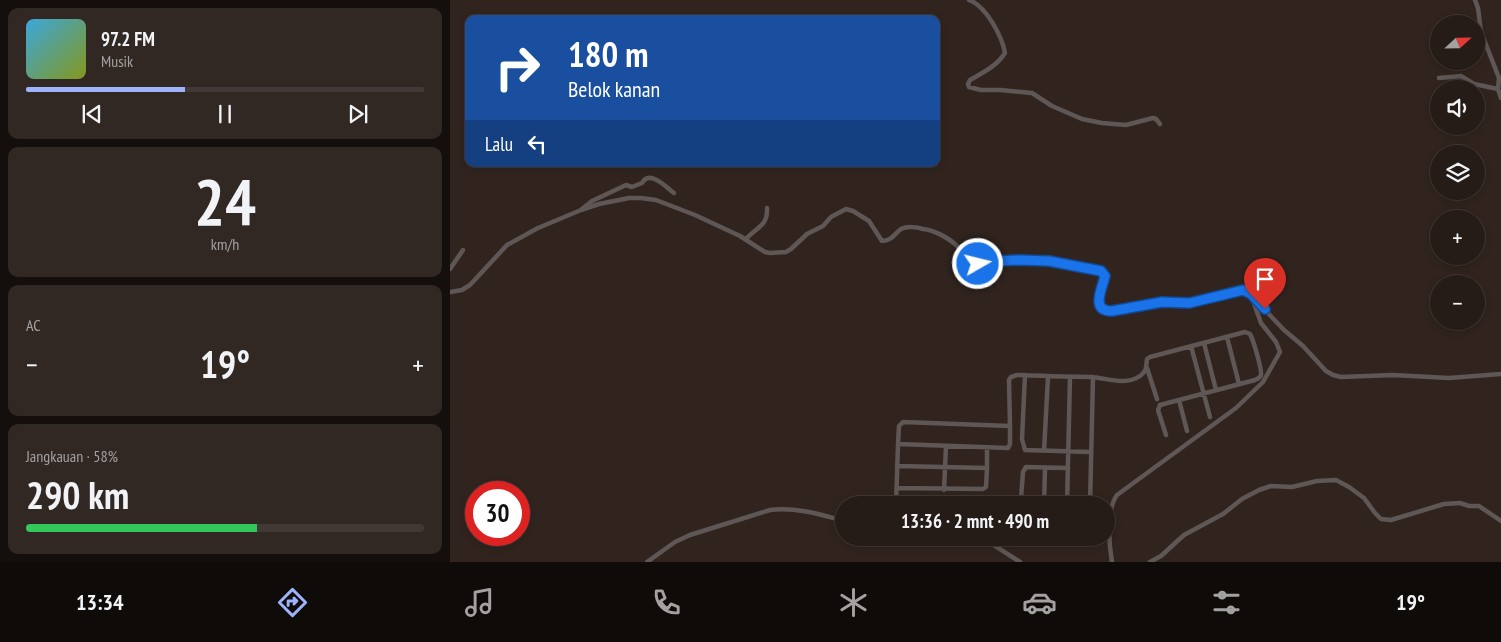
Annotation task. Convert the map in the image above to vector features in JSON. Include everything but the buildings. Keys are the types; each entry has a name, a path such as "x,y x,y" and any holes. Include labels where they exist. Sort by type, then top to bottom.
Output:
{"street":[{"path":"969,0 979,5 990,20 1006,53 1002,59 970,80 969,87 981,90 1032,93 1052,106 1082,119 1102,123 1126,125 1153,118 1160,124"},
{"path":"1475,0 1481,32 1499,78 1498,89 1501,98"},
{"path":"1439,78 1461,76 1474,84 1498,89"},
{"path":"581,210 592,201 626,185 633,187 642,183 647,178 658,180 674,193"},
{"path":"450,292 462,290 470,286 507,245 514,240 538,228 599,204 629,198 650,199 694,215 746,239 765,252 770,253 786,252 807,234 823,226 831,217 848,209 869,221 882,241 888,241 904,228 924,229 937,233 955,245 973,263 1019,260 1049,261 1101,271 1105,276 1099,296 1099,304 1106,311 1162,302 1189,303 1238,291 1247,291 1326,371 1340,377 1393,375 1449,378 1501,374"},
{"path":"746,239 750,233 763,225 767,217 767,208"},
{"path":"450,269 463,250"},
{"path":"1112,562 1109,537 1112,506 1117,495 1236,408 1263,382 1280,352 1276,342 1261,323 1252,296"},
{"path":"1156,399 1147,368 1147,359 1150,356 1248,332 1251,336 1261,375 1254,380 1159,406 1159,413 1166,435"},
{"path":"1227,337 1239,384"},
{"path":"1204,343 1216,390"},
{"path":"1191,346 1210,417"},
{"path":"898,444 1008,448 1010,444 1010,378 1018,375 1093,377 1119,381 1140,376 1147,368"},
{"path":"1025,376 1022,443 1025,450 1091,452"},
{"path":"1044,451 1048,376"},
{"path":"1068,496 1070,377"},
{"path":"1090,496 1093,377"},
{"path":"1179,400 1188,431"},
{"path":"897,496 899,426 904,422 1010,426"},
{"path":"944,490 946,446"},
{"path":"897,488 985,489 988,448"},
{"path":"897,466 987,468"},
{"path":"1021,496 1024,469 1029,467 1068,468"},
{"path":"1044,496 1045,468"},
{"path":"1150,562 1161,556 1184,535 1223,514 1242,499 1271,486 1292,487 1317,481 1336,480 1357,492 1364,498 1375,514 1381,519 1386,520 1444,504 1460,503 1469,506 1479,506 1501,521"},
{"path":"647,562 676,542 690,535 770,510 793,509 835,519"},
{"path":"995,546 1020,562"}],"route":[{"path":"978,264 1019,260 1049,261 1101,271 1105,276 1099,296 1099,304 1106,311 1162,302 1189,303 1243,290 1251,294 1265,309"}]}
